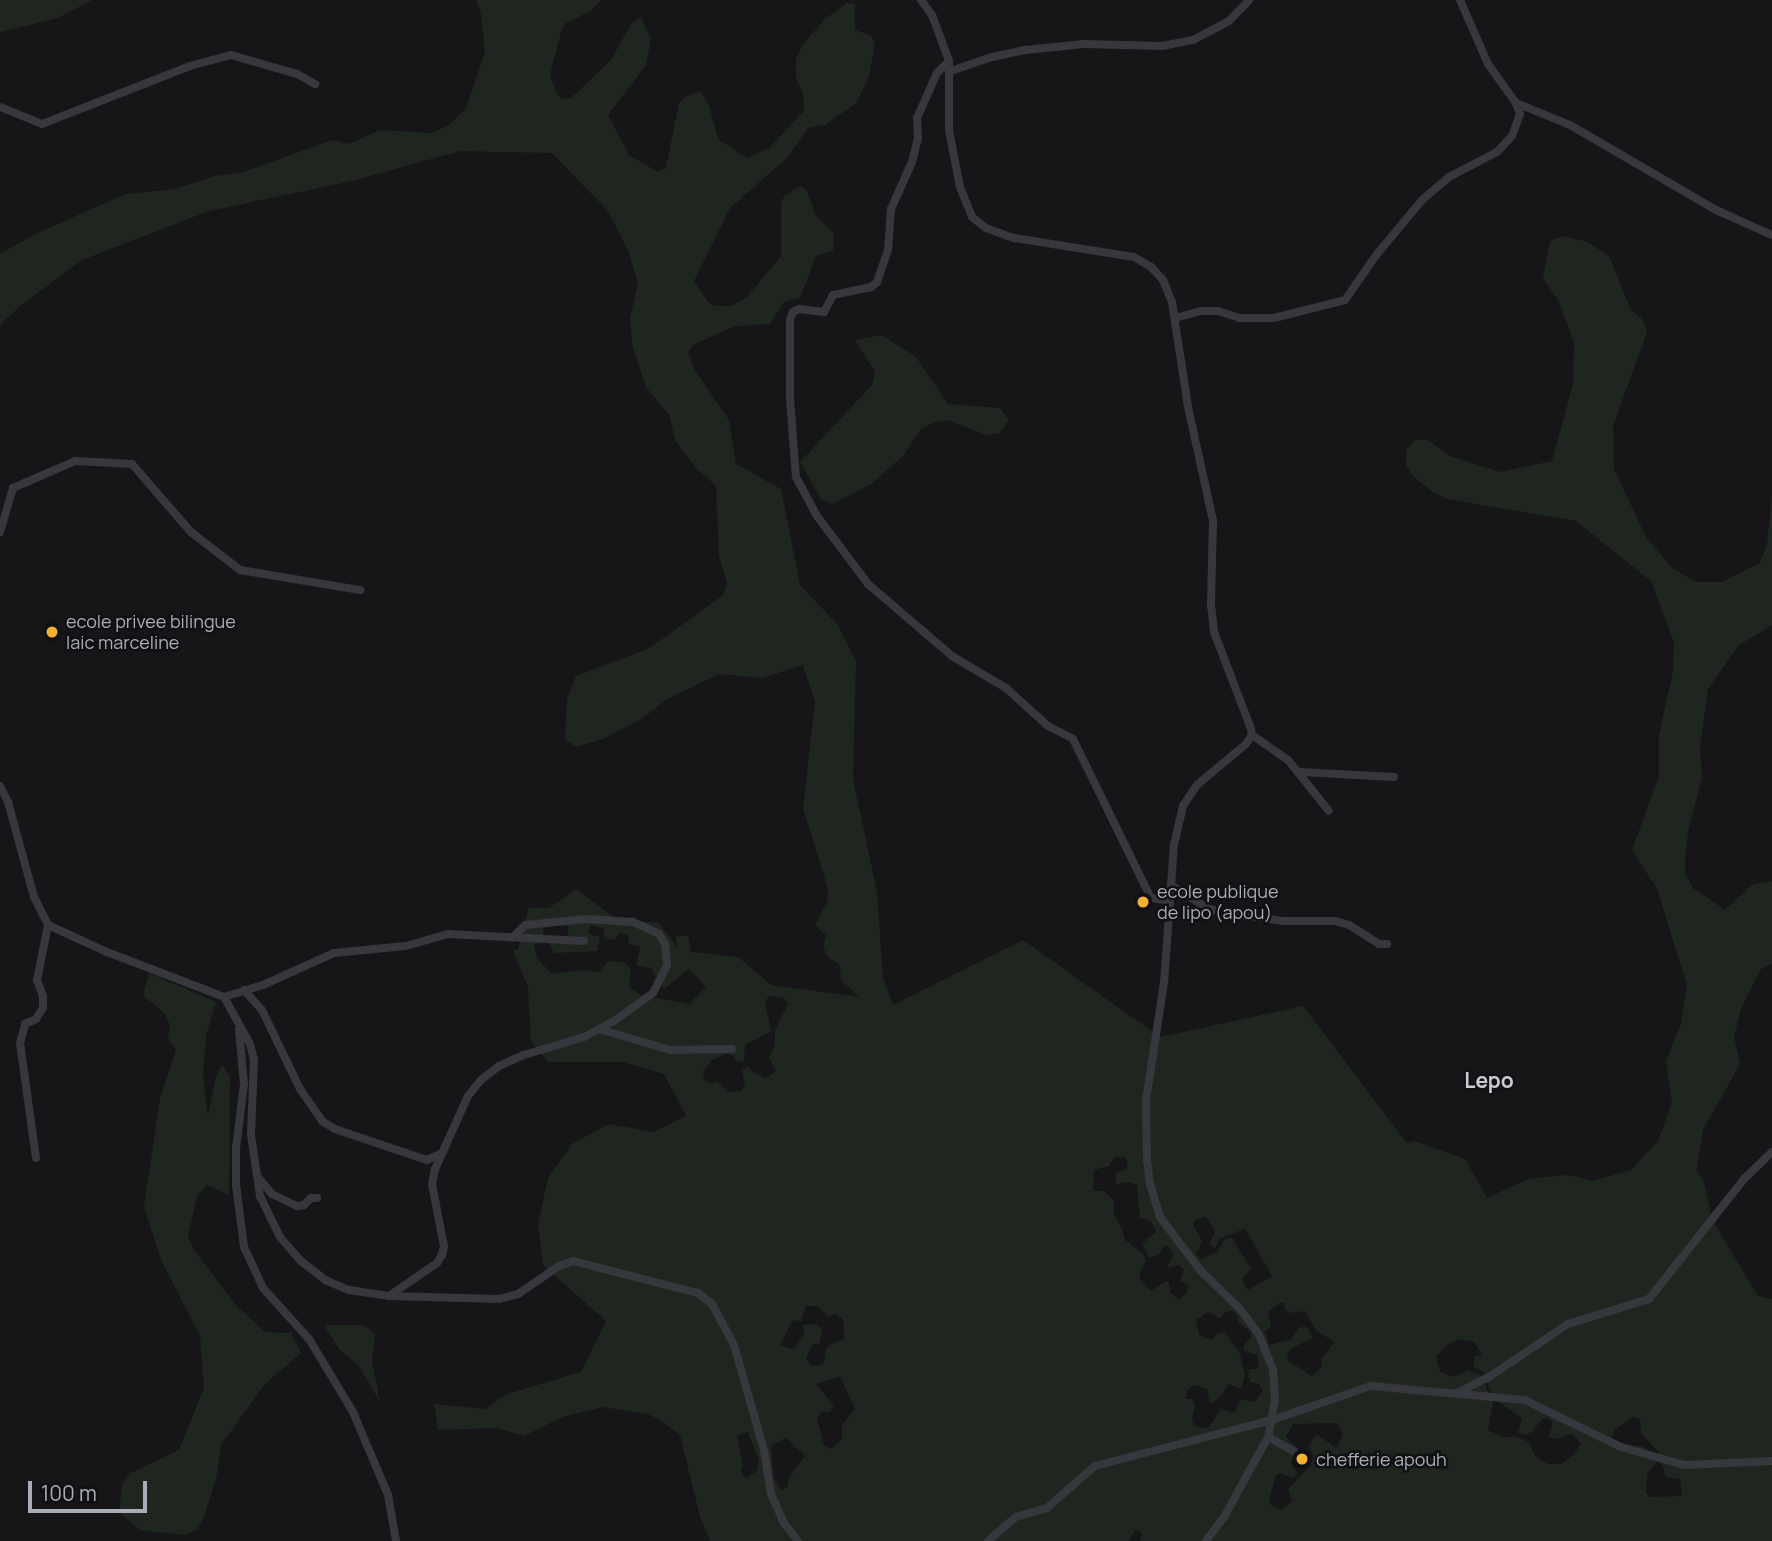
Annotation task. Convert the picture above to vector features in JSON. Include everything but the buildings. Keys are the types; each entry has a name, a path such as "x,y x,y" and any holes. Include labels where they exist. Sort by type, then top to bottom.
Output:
{"street":[{"path":"921,0 932,15 950,66 949,130 960,187 972,217 986,228 1014,238 1134,257 1151,267 1163,280 1175,318 1188,407 1213,522 1211,604 1214,632 1252,734 1283,754 1329,811"},
{"path":"1170,901 1151,898 1073,739 1048,726 984,673 952,656 868,584 838,547 796,477 790,398 790,320 793,312 799,309 824,312 832,295 871,287 877,282 888,250 891,209 912,162 918,138 917,118 937,73 950,66 1026,50 1084,44 1163,46 1193,40 1229,21 1249,0"},
{"path":"1175,318 1202,311 1218,311 1239,318 1274,318 1345,300 1377,254 1423,199 1449,177 1497,152 1513,136 1520,114 1516,103 1488,64 1460,0"},
{"path":"0,107 42,124 190,66 231,55 297,74 315,84"},
{"path":"1516,103 1570,125 1716,210 1772,235"},
{"path":"0,532 13,488 75,461 132,464 191,531 240,570 360,590"},
{"path":"1206,1541 1224,1517 1268,1437 1275,1382 1265,1346 1241,1310 1200,1270 1160,1217 1150,1184 1146,1101 1164,982 1176,835 1186,798 1246,744 1252,734"},
{"path":"1300,772 1394,777"},
{"path":"0,786 8,802 34,897 48,925 37,980 43,996 43,1008 36,1019 25,1024 20,1043 36,1158"},
{"path":"1171,885 1209,909 1283,920 1335,921 1349,925 1380,944 1387,944"},
{"path":"389,1296 437,1263 442,1255 444,1246 432,1184 442,1153 468,1096 481,1080 499,1066 524,1055 584,1037 653,993 662,980 667,956 659,934 633,922 586,919 525,925 512,939"},
{"path":"48,925 107,952 224,997 250,1044 254,1060 251,1135 256,1175 265,1210 272,1225 301,1261 325,1280 349,1290 389,1296 499,1299 518,1294 559,1266 573,1261 668,1283 706,1298 720,1315 734,1345 764,1450 771,1494 784,1522 798,1541"},
{"path":"224,997 334,953 406,946 448,934 584,941"},
{"path":"244,990 262,1010 300,1089 322,1121 335,1129 427,1160 432,1160 442,1153"},
{"path":"235,1017 244,1064 236,1185 244,1247 263,1288 309,1339 353,1412 388,1495 396,1541"},
{"path":"599,1029 670,1049 732,1049"},
{"path":"1456,1393 1489,1377 1568,1324 1649,1299 1744,1179 1772,1152"},
{"path":"256,1175 272,1194 297,1206 304,1205 311,1198 317,1198"},
{"path":"988,1541 1016,1517 1047,1508 1095,1466 1272,1420 1364,1387 1525,1400 1621,1447 1684,1465 1772,1461"},
{"path":"1268,1437 1295,1452"}],"shaded area":[{"path":"0,0 92,0 58,18 0,32"},
{"path":"476,0 601,0 591,11 566,23 561,32 550,75 561,98 570,99 611,60 631,24 641,17 651,39 646,65 608,115 629,155 658,172 666,168 679,103 685,97 700,91 709,105 718,139 747,158 769,148 804,111 803,94 796,77 796,59 803,44 825,19 847,3 855,4 855,30 870,35 875,42 869,77 856,103 825,125 808,128 787,158 730,208 694,281 708,302 715,306 732,306 747,297 781,256 781,202 785,195 800,186 807,191 816,216 834,234 833,251 816,256 800,298 784,302 770,324 735,326 693,345 688,353 694,369 729,420 736,464 781,489 800,585 838,625 856,661 853,779 877,892 883,978 893,1005 1023,940 1160,1037 1303,1006 1407,1143 1415,1141 1465,1159 1487,1198 1528,1179 1568,1175 1593,1181 1631,1170 1658,1141 1672,1102 1666,1061 1681,1024 1687,985 1657,889 1632,850 1659,776 1659,735 1673,671 1674,643 1651,581 1576,521 1448,499 1434,493 1413,476 1406,465 1406,450 1415,440 1428,440 1450,456 1500,472 1552,461 1573,384 1574,343 1559,302 1543,278 1550,241 1563,236 1588,242 1609,256 1631,310 1642,319 1647,332 1613,426 1614,469 1646,537 1672,568 1696,582 1722,582 1760,563 1767,544 1772,496 1772,625 1739,645 1708,689 1700,748 1702,777 1688,832 1685,874 1693,888 1725,910 1753,884 1772,881 1772,963 1761,969 1741,1009 1734,1037 1740,1064 1703,1130 1696,1171 1703,1179 1713,1221 1758,1296 1772,1299 1772,1541 1140,1541 1142,1533 1135,1530 1129,1541 710,1541 700,1517 680,1435 659,1419 647,1414 603,1407 562,1417 524,1436 496,1428 438,1430 434,1404 485,1409 507,1394 581,1372 606,1321 543,1265 538,1224 548,1178 572,1144 609,1124 654,1132 686,1116 664,1074 623,1062 548,1062 531,1041 528,987 513,951 518,949 529,908 549,908 576,889 618,920 659,923 677,947 676,937 688,935 691,952 738,957 771,985 859,997 841,980 840,965 829,958 823,947 826,935 815,925 827,902 828,889 803,808 815,702 803,665 762,678 719,674 667,699 643,718 603,739 576,747 565,739 567,699 576,676 650,648 723,595 727,583 719,556 716,486 696,468 675,440 669,415 646,387 632,345 630,319 638,284 628,250 607,210 552,153 460,151 352,181 209,211 82,260 19,307 0,325 0,254 33,235 126,194 175,189 215,176 241,173 332,140 349,144 380,130 431,133 448,126 466,108 485,52 481,14","holes":["566,925 569,927 566,941 548,941 554,953 597,951 600,937 588,934 590,925 603,928 605,939 615,940 619,933 629,936 628,944 640,947 636,965 651,968 664,989 689,969 706,987 689,1004 641,995 629,987 631,972 629,966 622,962 608,961 599,972 581,970 552,974 537,958 534,944 541,943 544,927","769,996 784,998 788,1004 775,1030 775,1045 769,1058 776,1071 765,1079 747,1067 742,1071 745,1085 741,1091 728,1092 717,1081 710,1083 704,1079 703,1071 712,1060 727,1054 734,1056 737,1063 744,1061 745,1045 771,1031 765,1002","1114,1157 1125,1157 1128,1163 1126,1169 1116,1173 1116,1184 1130,1182 1137,1185 1140,1218 1150,1221 1156,1232 1142,1244 1149,1258 1159,1254 1164,1246 1168,1246 1174,1255 1166,1268 1179,1265 1184,1270 1180,1281 1189,1285 1187,1293 1179,1299 1170,1293 1169,1283 1166,1281 1151,1291 1141,1281 1139,1274 1146,1261 1143,1254 1125,1240 1114,1215 1114,1201 1104,1191 1093,1191 1094,1170 1109,1166","1206,1216 1215,1232 1209,1244 1215,1248 1221,1237 1245,1229 1272,1276 1248,1290 1242,1278 1251,1269 1232,1238 1225,1239 1217,1252 1201,1259 1196,1254 1202,1241 1193,1225 1195,1220","1279,1303 1284,1303 1285,1309 1291,1313 1305,1311 1316,1330 1334,1342 1321,1360 1322,1367 1312,1376 1288,1361 1287,1354 1292,1348 1313,1338 1306,1326 1299,1328 1290,1340 1269,1345 1265,1331 1271,1327 1268,1312","806,1306 818,1306 828,1317 835,1314 842,1318 844,1339 826,1349 824,1363 810,1365 806,1358 812,1345 820,1343 822,1329 816,1324 802,1325 805,1334 794,1349 780,1346 794,1320 801,1321","1232,1311 1237,1315 1239,1323 1250,1331 1251,1338 1245,1343 1243,1350 1257,1355 1259,1362 1257,1369 1249,1369 1248,1376 1251,1382 1259,1384 1263,1390 1255,1402 1241,1399 1234,1413 1221,1409 1209,1427 1201,1428 1194,1425 1192,1418 1195,1405 1192,1399 1186,1399 1187,1391 1194,1385 1207,1389 1210,1404 1221,1396 1228,1384 1241,1389 1245,1375 1240,1354 1225,1332 1218,1333 1213,1339 1199,1334 1196,1320 1208,1312 1220,1319 1225,1312","1459,1339 1474,1342 1482,1355 1475,1356 1473,1366 1483,1372 1493,1397 1522,1419 1518,1433 1525,1435 1532,1432 1542,1419 1548,1418 1553,1422 1549,1437 1558,1439 1572,1433 1581,1444 1562,1464 1548,1464 1535,1456 1529,1442 1516,1437 1502,1437 1488,1430 1493,1403 1481,1375 1468,1370 1454,1377 1440,1372 1436,1356 1446,1346","840,1376 855,1409 842,1425 842,1439 831,1449 824,1446 817,1418 822,1412 830,1412 834,1405 816,1384","1633,1417 1640,1419 1641,1433 1659,1453 1666,1477 1680,1479 1682,1496 1650,1497 1646,1493 1647,1474 1658,1460 1641,1446 1620,1445 1612,1438 1614,1430","1337,1423 1343,1435 1336,1448 1318,1435 1314,1437 1309,1446 1313,1456 1310,1466 1288,1489 1292,1501 1282,1510 1272,1506 1269,1499 1276,1475 1280,1473 1293,1478 1298,1474 1291,1463 1297,1447 1286,1437 1293,1424","748,1432 759,1461 757,1471 746,1478 741,1472 743,1465 737,1436","786,1438 805,1456 788,1479 788,1486 781,1490 774,1478 771,1446"]},
{"path":"882,335 916,357 948,404 1000,408 1009,420 1000,433 986,435 948,420 933,423 921,429 904,455 871,484 833,504 821,499 800,462 872,385 875,372 855,340"},
{"path":"149,973 216,1002 206,1036 203,1078 208,1116 216,1076 222,1065 230,1076 229,1195 207,1185 197,1196 188,1237 194,1250 235,1304 265,1332 291,1333 301,1353 264,1385 221,1445 217,1475 204,1517 197,1530 184,1535 140,1530 119,1512 122,1484 131,1473 179,1450 204,1388 200,1336 162,1262 144,1207 160,1098 176,1050 168,1038 170,1025 164,1013 143,995"},
{"path":"324,1325 363,1325 375,1334 372,1361 380,1402 359,1366 339,1349"}],"place":[{"name":"ecole privee bilingue laic marceline","path":"52,632"},
{"name":"ecole publique de lipo (apou)","path":"1143,902"},
{"name":"chefferie apouh","path":"1302,1459"}],"district":[{"name":"Lepo","path":"1489,1080"}]}
